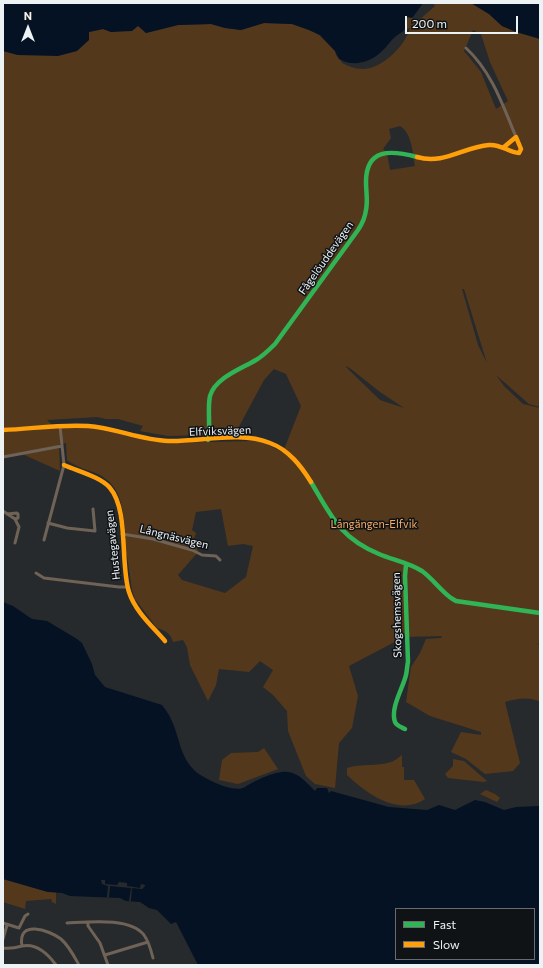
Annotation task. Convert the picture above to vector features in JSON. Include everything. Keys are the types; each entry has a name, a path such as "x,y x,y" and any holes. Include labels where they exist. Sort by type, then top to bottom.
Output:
{"street":[{"name":"Fågelöuddevägen","path":"208,440 210,431 210,397 214,390 224,379 263,355 273,347 348,244 364,219 367,210 366,172 369,164 373,160 381,154 399,153 411,155 423,160 436,160 474,148 495,145 504,147 512,152 519,153 521,149 493,83 484,68 466,48"},
{"path":"504,147 516,137"},
{"name":"Elfviksvägen","path":"3,430 71,425 96,427 167,441 258,438 272,442 291,456 308,477 333,520 346,535 364,548 426,574 447,596 456,601 540,613"},
{"path":"44,540 64,465 60,426"},
{"path":"3,457 62,446"},
{"name":"Hustegavägen","path":"64,465 101,481 111,488 119,508 127,587 131,598 165,641"},
{"path":"48,523 67,528 95,531 93,509"},
{"path":"3,511 15,519 19,527 15,543"},
{"path":"7,514 17,513 18,518 15,519"},
{"name":"Långnäsvägen","path":"122,534 153,538 192,550 202,555 216,556 220,560"},
{"name":"Skogshemsvägen","path":"405,730 397,726 394,717 408,662 405,576 406,565"},
{"path":"36,573 44,578 127,587"},
{"path":"3,923 19,928 24,916 28,914"},
{"path":"88,922 88,926 100,943 108,965"},
{"path":"67,923 111,922 127,925 139,930 144,936 148,942 153,958"},
{"path":"3,939 7,925"},
{"path":"22,946 21,942 23,934 27,930 34,928 44,930 54,934 61,940 74,956 79,965"},
{"path":"105,954 148,942"},
{"path":"3,948 10,949 28,946 39,949 50,957 56,965"}],"green space":[{"name":"Långängen-Elfvik","path":"431,3 471,3 489,14 502,26 540,39 540,407 529,404 496,375 504,386 523,404 540,408 540,644 536,643 540,645 540,709 539,701 530,699 522,698 505,702 520,763 513,771 485,774 466,759 451,752 461,732 481,735 481,732 430,716 406,702 411,667 420,653 426,639 441,638 442,636 404,637 349,666 358,696 352,728 339,743 335,788 315,784 306,776 288,731 287,711 273,695 263,687 273,670 260,661 249,672 219,669 216,685 208,701 190,665 187,647 183,640 173,642 167,633 157,628 135,599 126,555 123,510 117,493 107,479 67,460 66,443 59,444 60,471 20,453 3,456 3,51 18,55 89,32 103,29 111,32 138,25 146,33 178,25 211,24 241,30 264,23 292,24 319,35 335,51 342,63 354,68 363,69 370,68 385,61 404,42 410,28 405,30 407,24 405,18 410,17 419,20 435,5","holes":["473,30 481,34 490,62 508,101 496,109 481,72 464,51","400,126 404,129 411,144 415,166 390,170 387,153 383,149 391,138 389,129","462,289 464,289 487,363 478,345","346,367 351,369 380,392 404,408 380,400","274,369 286,374 301,406 282,452 263,442 164,443 91,428 55,428 47,420 97,417 118,419 143,426 140,431 168,436 235,434 264,380","221,509 228,546 243,544 253,546 246,577 225,593 182,580 178,575 198,552 194,539 196,533 192,530 196,512"]},
{"path":"264,748 278,769 238,784 219,780 222,760 231,753 258,752"},
{"path":"402,755 404,780 414,780 425,799 415,804 393,804 383,800 363,789 347,775 347,768 386,763 394,761"},
{"path":"453,759 464,761 487,781 484,782 448,778 445,774 453,766"},
{"path":"486,790 500,798 497,802 480,794"},
{"path":"3,879 48,892 56,892 56,904 52,902 51,899 26,901 25,909 3,902"}],"water":[{"path":"3,3 423,3 413,17 405,18 407,24 405,29 377,55 367,61 350,63 339,59 335,51 320,35 292,24 264,23 241,30 211,24 178,25 146,33 138,26 132,31 111,32 103,29 89,32 89,40 77,51 58,56 18,55 3,51"},
{"path":"471,3 540,3 540,39 502,26 489,14"},
{"path":"3,602 13,606 32,619 47,621 82,643 92,664 95,675 105,687 162,705 172,720 186,760 198,773 218,784 240,789 272,774 288,772 296,774 315,791 317,788 327,788 329,793 331,791 389,807 427,810 439,805 455,810 475,800 485,802 504,810 516,807 540,806 540,965 198,965 176,922 171,924 157,910 149,908 140,902 126,901 120,898 70,896 62,893 48,892 3,879"}],"pier":[{"path":"101,880 105,880 105,884 117,885 119,882 127,883 127,886 140,888 141,884 145,886 142,889 132,888 131,901 129,901 131,888 110,886 109,898 107,897 108,886 102,884"}],"traffic: fast":[{"path":"208,440 209,401 210,396 217,384 229,375 259,358 275,344 361,225 367,207 366,182 367,171 370,163 375,157 389,153 398,153 417,157"},
{"path":"311,482 331,516 355,541 379,554 422,571 430,577 447,595 456,601 540,613"},
{"path":"405,729 395,722 394,711 395,704 406,675 408,662 405,576 406,565"}],"traffic: slow":[{"path":"417,157 436,159 480,146 489,145 519,153 521,149 516,137 504,147"},
{"path":"3,430 56,426 88,426 108,429 148,439 168,441 233,437 258,440 277,446 289,454 299,464 311,482"},
{"path":"64,465 106,484 116,498 122,523 126,580 129,592 135,606 165,641"}]}
